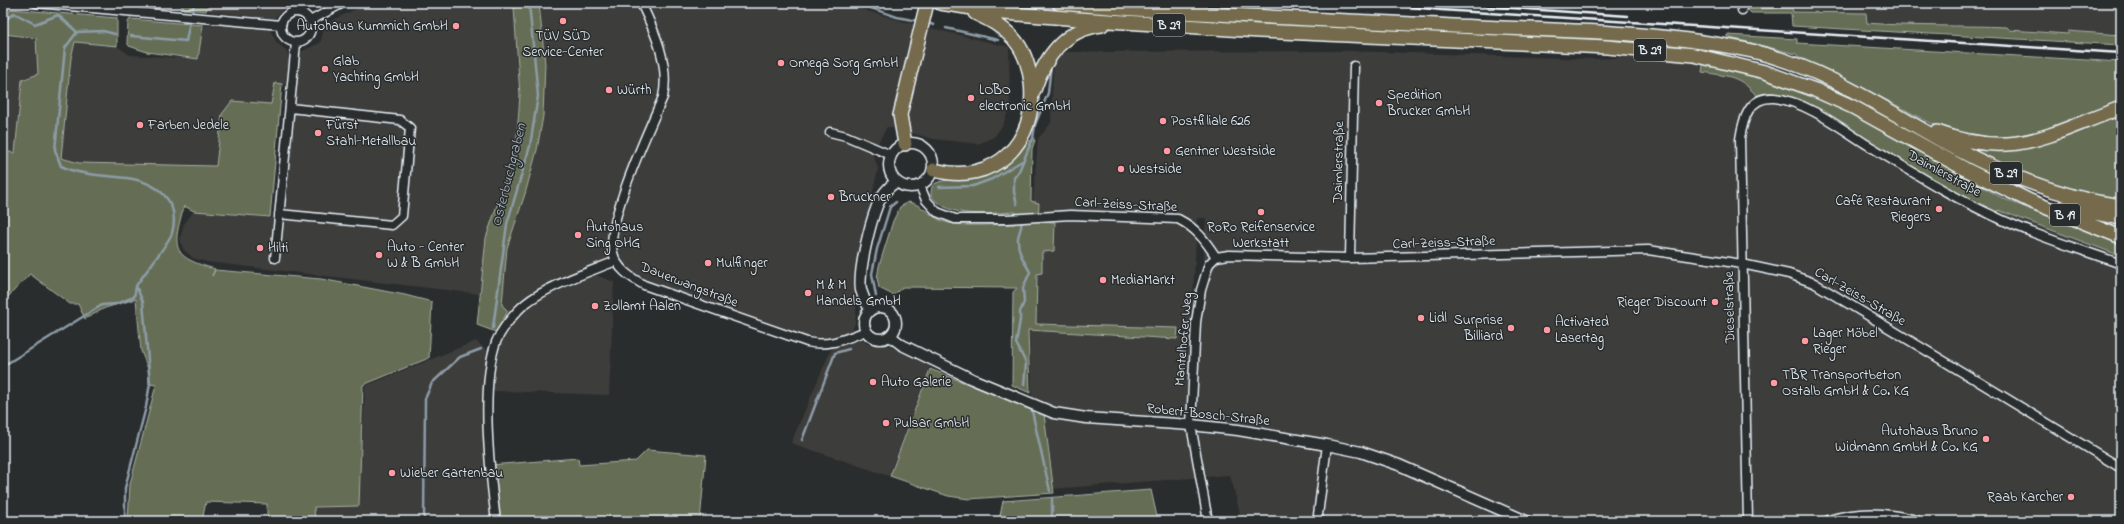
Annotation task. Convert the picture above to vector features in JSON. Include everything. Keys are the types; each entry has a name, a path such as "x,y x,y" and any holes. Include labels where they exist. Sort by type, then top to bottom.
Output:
{"highway":[{"path":"905,144 900,115 928,3"},
{"name":"B 29","path":"940,3 960,7 1048,17 1134,23 1259,31 1607,47 1694,55 1765,72 1815,90 1853,107 1965,169 2011,191 2083,212 2121,218"},
{"name":"B 29","path":"1059,3 1230,16 1655,36 1707,42 1755,52 1795,64 1824,76 1957,149 2014,176 2066,195 2121,206"},
{"path":"1166,3 1230,16"},
{"path":"934,170 950,173 975,172 989,169 1001,162 1014,150 1024,133 1031,110 1032,93 1027,60 1014,39 996,23 960,7"},
{"path":"1032,93 1047,58 1062,41 1076,32 1096,26 1134,23"},
{"name":"B 29","path":"1900,117 1945,135 1968,141 1991,145 2017,144 2054,135 2121,108"},
{"name":"B 19","path":"2011,191 2030,201 2121,237"}],"street":[{"path":"36,3 281,25"},
{"path":"310,21 342,3"},
{"path":"496,521 491,469 488,397 490,368 497,341 517,312 534,297 616,261 612,245 613,227 634,165 663,97 666,86 664,61 641,3"},
{"path":"296,12 302,13 310,21 311,33 307,38 296,43 285,38 282,33 281,25 285,16 296,12"},
{"path":"275,258 296,43"},
{"name":"Daimlerstraße","path":"1350,258 1354,66"},
{"name":"Daimlerstraße","path":"1760,100 1774,98 1795,103 1831,122 1918,175 1996,218 2121,264"},
{"name":"Dieselstraße","path":"1748,521 1740,139 1743,120 1750,109 1760,100"},
{"path":"279,214 392,225 402,216 410,128 400,120 290,108"},
{"path":"830,132 846,136 891,156"},
{"path":"912,143 926,148 933,158 934,170 926,183 920,186 907,188 896,182 889,170 891,156 899,146 905,144 912,143"},
{"path":"870,309 864,300 861,289 862,262 877,205 888,188 896,182"},
{"name":"Carl-Zeiss-Straße","path":"920,186 926,200 937,212 955,219 1007,219 1070,214 1178,219 1189,225 1201,235 1216,257 1229,255 1350,258 1648,250 1742,264 1789,274 1814,283 2121,468"},
{"name":"Mantelhofer Weg","path":"1208,521 1191,425 1196,322 1201,290 1209,264 1216,257"},
{"name":"Dauerwangstraße","path":"616,261 626,274 644,285 807,342 821,344 839,342 866,331"},
{"path":"881,306 891,311 896,321 896,326 890,336 876,339 866,331 864,326 864,317 870,309 881,306"},
{"name":"Robert-Bosch-Straße","path":"890,336 902,345 972,379 1054,412 1086,418 1191,425 1253,432 1361,452 1399,465 1526,521"},
{"path":"1319,521 1318,515 1327,445"},
{"path":"1829,521 1867,514 1894,516 1916,521"}],"shaded area":[{"path":"209,3 288,3 274,19 206,11"},
{"path":"369,3 511,3 514,8 520,95 516,148 486,242 480,294 207,262 193,258 183,249 180,238 184,224 194,211 276,218 298,53 320,43 326,23"},
{"path":"539,3 840,3 905,22 1009,47 1010,106 1003,125 994,137 978,144 934,139 887,127 872,153 878,168 857,268 854,286 857,302 855,323 850,335 836,340 806,338 639,278 618,260 588,272 614,282 609,395 493,391 495,370 500,346 515,317 502,305 507,248 537,150 545,64"},
{"path":"1747,3 2121,3 2121,35 2069,31 2067,34 2010,30 2007,27 1951,25 1918,27 1867,23 1866,13 1793,12 1792,8 1747,9"},
{"path":"203,25 255,27 270,30 277,43 287,51 291,69 287,85 275,83 271,104 232,101 222,114 216,166 79,163 61,158 71,58 75,41 117,46 130,55 198,59"},
{"path":"3,36 36,39 38,74 22,80 15,153 3,151"},
{"path":"1351,51 1593,59 1654,56 1704,60 1702,72 1738,78 1749,85 1760,100 1795,103 1996,217 1998,210 2121,256 2121,521 1242,521 1230,475 1051,489 1041,415 1032,399 1029,331 1033,200 1038,139 1051,123 1054,52","holes":["1197,218 1206,218 1199,340 1191,340"]},
{"path":"858,338 870,345 882,342 930,366 889,476 791,443 832,347"},
{"path":"476,341 490,353 488,368 494,521 315,521 314,507 359,505 365,386"}],"green space":[{"path":"180,3 209,3 206,11 183,9"},
{"path":"511,3 539,3 545,64 543,116 537,150 525,194 507,248 502,305 508,311 496,332 477,325 486,238 516,148 520,95 514,8"},
{"path":"1792,8 1793,12 1866,13 1867,23 2007,27 2010,30 2068,34 2068,31 2121,35 2121,45 1792,26 1791,13 1751,13 1747,9"},
{"path":"11,9 117,18 117,46 75,42 71,58 61,158 79,163 216,166 222,114 232,101 271,104 275,83 282,84 270,217 194,211 184,206 178,232 178,249 190,260 215,269 212,276 215,270 321,279 405,295 432,302 429,358 363,385 359,506 314,507 315,521 267,521 267,504 206,502 202,521 128,521 130,484 156,385 149,384 148,369 141,351 136,299 105,308 85,319 78,304 70,304 30,274 3,302 3,151 15,153 22,80 38,74 36,38 3,34 3,19"},
{"path":"130,19 203,25 198,59 147,52 129,46 127,42 128,22"},
{"path":"1727,35 1797,39 1797,43 2121,62 2121,101 2056,128 2121,111 2121,230 2089,219 2092,198 2038,182 1977,152 1988,139 1961,135 1936,126 1854,83 1801,59 1796,54 1727,37"},
{"path":"1704,60 1746,69 1845,108 2004,199 2121,244 2121,256 1998,210 1996,218 1795,103 1760,100 1747,86 1735,78 1702,72"},
{"path":"1035,140 1032,149 1031,201 1039,203 1038,221 1055,222 1054,251 1042,252 1042,273 1037,274 1036,324 1178,328 1177,339 1028,330 1030,393 1012,385 1013,292 1017,288 903,287 893,295 879,288 877,278 879,266 893,221 900,207 908,202 919,206 938,219 949,223 974,225 1015,224 1016,212 982,214 959,212 949,209 939,204 931,196 931,189 935,184 947,180 980,177 992,173 1008,162 1026,141"},
{"path":"930,369 1044,414 1054,493 969,499 948,496 890,476"},
{"path":"647,450 706,455 700,521 496,521 490,465 578,458 579,465 636,461"},
{"path":"1151,490 1158,521 999,521 1003,501"}],"waterway":[{"path":"131,36 186,41 194,3"},
{"name":"Osterbuchgraben","path":"493,328 507,224 530,146 538,96 529,3"},
{"path":"857,3 897,17 918,21"},
{"path":"3,22 14,13 35,24 58,15 77,32 103,31 115,34"},
{"path":"927,23 934,25"},
{"path":"946,28 998,40"},
{"path":"77,32 65,48 55,150 61,166 77,172 127,178 148,184 156,188 169,202 173,211 174,221 170,238 136,286 143,302 150,383 146,407 125,488 125,521"},
{"path":"1017,204 1014,192 1014,178 1019,171 1033,138 1035,125 1048,93 1051,65"},
{"path":"939,187 973,186 992,179 1022,161"},
{"path":"876,296 872,274 877,249 890,207 896,202"},
{"path":"1021,219 1018,243 1021,256 1030,272 1023,288 1024,302 1020,312 1016,343 1026,363 1024,385"},
{"path":"3,366 102,305 116,304 134,297 136,287"},
{"name":"Osterbuchgraben","path":"424,521 425,399 432,383 460,357 481,349"},
{"path":"802,440 835,353 849,349"},
{"path":"1032,411 1050,491"},
{"path":"1052,498 1052,521"}],"railway":[{"path":"1372,3 1441,10 2121,53"},
{"path":"1439,3 1628,16"}],"place":[{"name":"TÜV SÜD Service-Center","path":"563,21"},
{"name":"Autohaus Kummich GmbH","path":"456,26"},
{"name":"Omega Sorg GmbH","path":"781,63"},
{"name":"Glab Yachting GmbH","path":"325,69"},
{"name":"Würth","path":"609,90"},
{"name":"LOBO electronic GmbH","path":"971,98"},
{"name":"Spedition Brucker GmbH","path":"1379,103"},
{"name":"Postfiliale 626","path":"1163,121"},
{"name":"Farben Jedele","path":"140,125"},
{"name":"Fürst Stahl-Metallbau","path":"318,133"},
{"name":"Gentner Westside","path":"1167,151"},
{"name":"Westside","path":"1121,169"},
{"name":"Bruckner","path":"831,197"},
{"name":"Café Restaurant Riegers","path":"1939,209"},
{"name":"RoRo Reifenservice Werkstatt","path":"1261,212"},
{"name":"Autohaus Sing OHG","path":"578,235"},
{"name":"Hilti","path":"260,248"},
{"name":"Auto - Center W & B GmbH","path":"379,255"},
{"name":"Mulfinger","path":"708,263"},
{"name":"MediaMarkt","path":"1103,280"},
{"name":"M & M Handels GmbH","path":"808,293"},
{"name":"Rieger Discount","path":"1715,302"},
{"name":"Zollamt Aalen","path":"595,306"},
{"name":"Lidl","path":"1421,318"},
{"name":"Surprise Billiard","path":"1511,328"},
{"name":"Activated Lasertag","path":"1547,330"},
{"name":"Lager Möbel Rieger","path":"1805,341"},
{"name":"Auto Galerie","path":"873,382"},
{"name":"TBR Transportbeton Ostalb GmbH & Co. KG","path":"1774,383"},
{"name":"Pulsar GmbH","path":"886,423"},
{"name":"Autohaus Bruno Widmann GmbH & Co. KG","path":"1986,439"},
{"name":"Wieber Gartenbau","path":"392,473"},
{"name":"Raab Karcher","path":"2071,497"}]}
